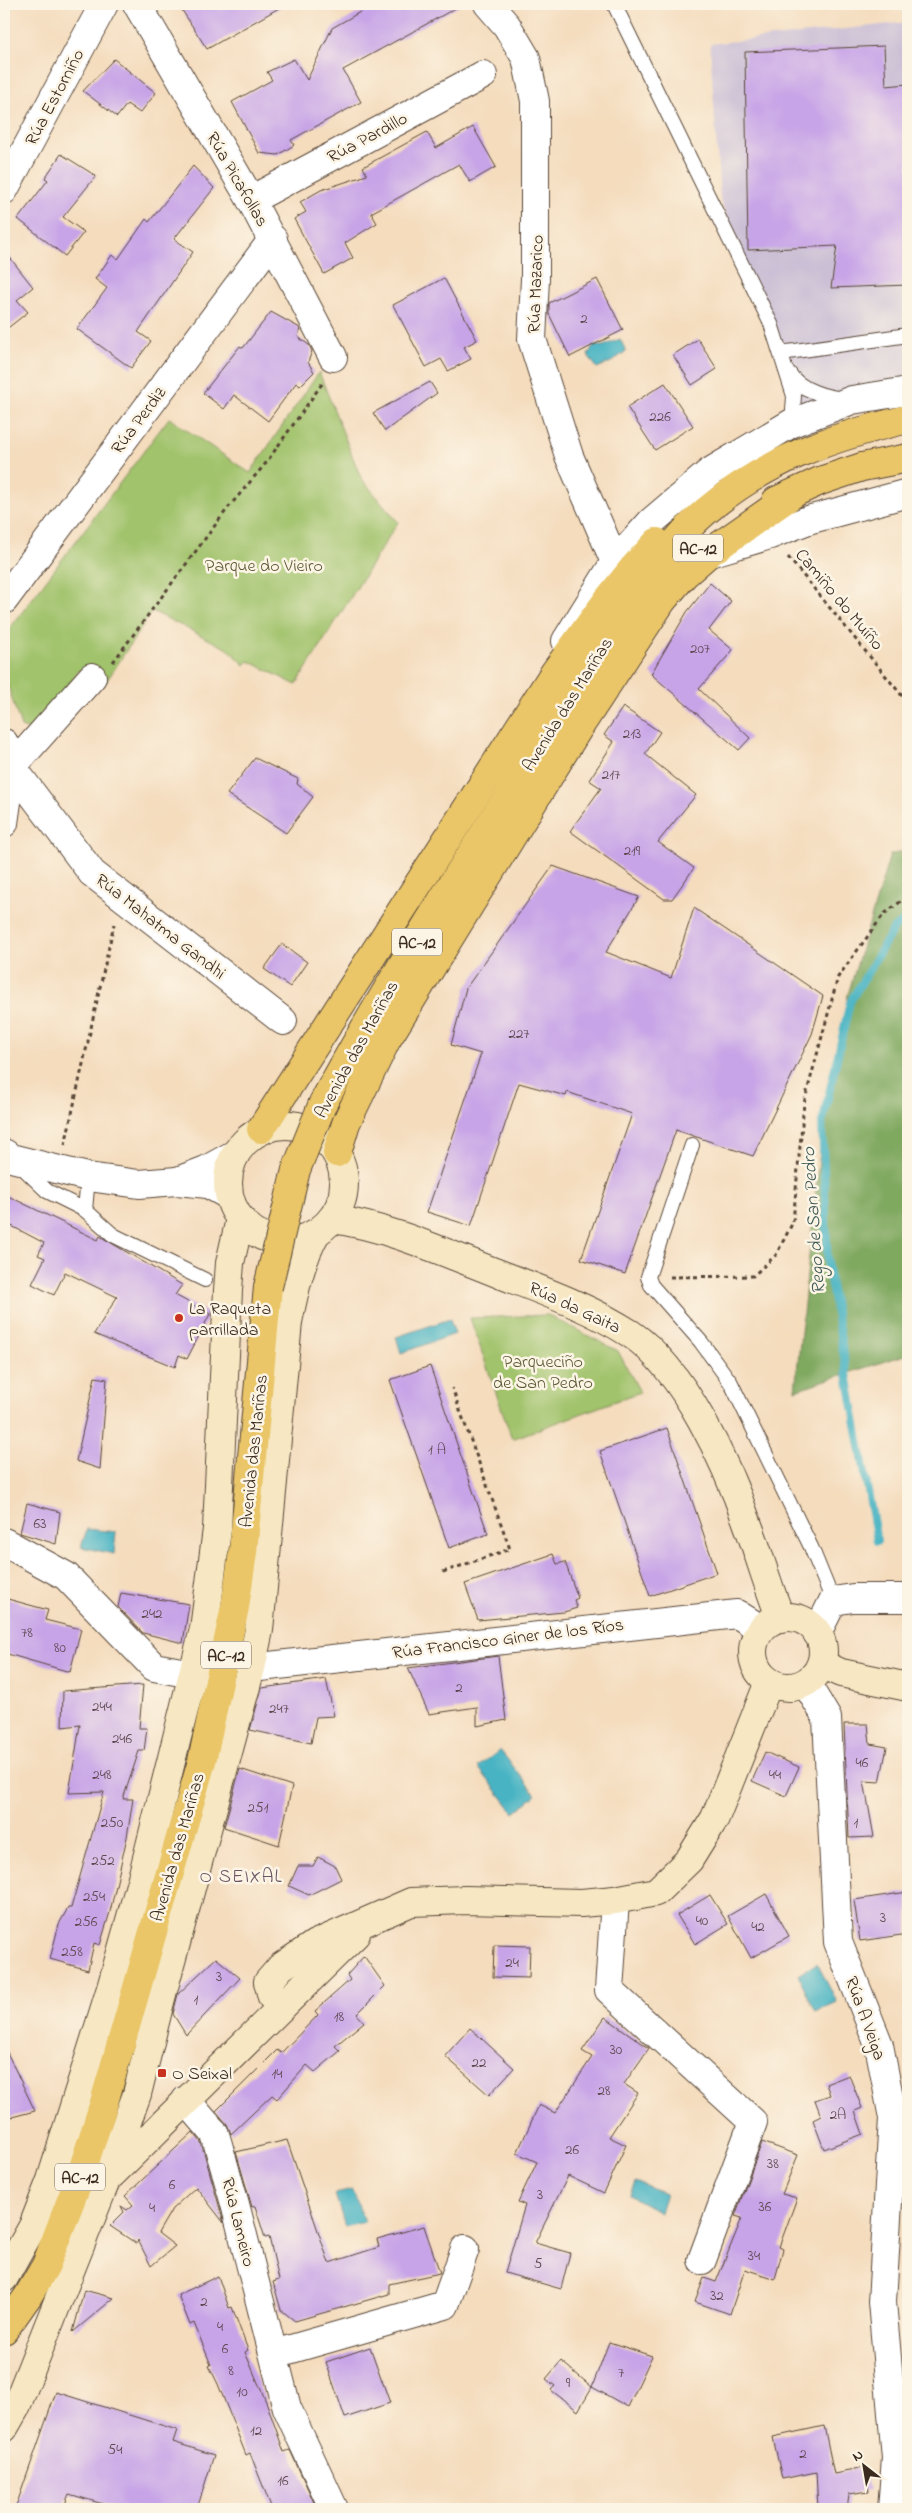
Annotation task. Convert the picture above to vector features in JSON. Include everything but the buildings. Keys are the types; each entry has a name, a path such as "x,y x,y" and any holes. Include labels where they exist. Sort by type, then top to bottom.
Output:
{"highway":[{"name":"Avenida das Mariñas","path":"4,2330 28,2296 46,2265 81,2174 106,2096 202,1761 233,1617 242,1561 268,1287 296,1170 323,1103 451,885 618,623 678,538 704,512 738,486 796,452 852,432 908,419"},
{"name":"Avenida das Mariñas","path":"618,623 683,558 742,519 820,482 862,467 908,458"},
{"path":"261,1129 554,674 608,599 654,546 688,516 738,486"},
{"path":"337,1153 346,1123 386,1042 578,729 662,601 684,575 709,553 793,494"}],"main road":[{"path":"4,2278 33,2226 51,2180 111,1988 143,1874 204,1629 217,1529 228,1290 234,1207 228,1168 233,1156 245,1140 261,1129 278,1124 295,1125 312,1130 326,1140 337,1153 343,1168 343,1196 309,1246 296,1286 288,1322 259,1630 251,1668 161,1998 137,2094 107,2178 16,2407 4,2428"},
{"name":"Rúa da Gaita","path":"344,1183 354,1200 382,1229"},
{"path":"234,1207 252,1231 267,1238 283,1241 300,1239 324,1226"},
{"name":"Rúa da Gaita","path":"324,1226 382,1229 589,1310 632,1335 656,1356 682,1388 725,1468 748,1524 771,1623"},
{"path":"813,1673 823,1654 817,1633 801,1620 771,1623 755,1639 754,1663 760,1674 769,1682 787,1687 813,1673 841,1673 898,1685"},
{"path":"107,2178 285,2002 272,1996 268,1982 281,1967 315,1944 411,1902 465,1900 580,1903 615,1900 656,1892 689,1860 715,1818 769,1682"}],"street":[{"name":"Rúa Estorniño","path":"4,190 104,4"},
{"name":"Rúa Picafollas","path":"137,4 252,200 333,357"},
{"name":"Rúa Mazarico","path":"488,4 507,26 526,58 535,101 535,279 532,339 568,456 615,562"},
{"name":"Rúa Pardillo","path":"252,200 483,75"},
{"name":"Rúa Perdiz","path":"4,600 273,239"},
{"name":"Avenida das Mariñas","path":"554,674 568,635 615,562 651,522 710,472 792,423 852,400 908,391"},
{"path":"709,553 770,535 808,520 908,493"},
{"path":"4,823 8,755 92,677"},
{"name":"Rúa Mahatma Gandhi","path":"8,755 92,873 283,1021"},
{"path":"8,1155 88,1177 140,1184 176,1181 208,1184 234,1207"},
{"path":"176,1181 206,1170 233,1156"},
{"path":"4,1542 66,1576 154,1668 192,1674"},
{"path":"817,1633 833,1601 853,1598 908,1598"},
{"name":"Rúa Francisco Giner de los Ríos","path":"251,1668 737,1614 771,1623"},
{"name":"Rúa A Veiga","path":"813,1673 827,1718 838,1942 880,2045 893,2118 882,2302 896,2458 892,2509"},
{"path":"615,1900 608,1990 753,2122 702,2260"},
{"name":"Rúa Lameiro","path":"186,2100 215,2134 287,2408 334,2509"},
{"path":"274,2354 445,2305 465,2249"}],"lane":[{"path":"614,4 771,324 787,368 794,396 792,423"},
{"path":"782,353 908,335"},
{"path":"787,368 794,382 805,388 834,398 852,400"},
{"path":"692,1145 648,1277 651,1285 701,1342 731,1383 811,1547 833,1601"},
{"path":"8,1155 47,1192 85,1210 113,1235 206,1280"},
{"path":"85,1210 88,1177"}],"path":[{"path":"92,677 97,670 104,674 228,508 266,463 323,382 333,357"},
{"name":"Camiño do Muíño","path":"770,535 908,703"},
{"path":"60,1170 121,895"},
{"path":"648,1277 752,1276 776,1255 793,1222 804,1103 838,977 884,914 908,896"},
{"path":"443,1572 510,1549 452,1388"}],"shaded area":[{"path":"908,22 908,386 799,416 720,199 710,44"}],"green space":[{"name":"Parque do Vieiro","path":"319,372 361,478 398,522 296,685 249,661 245,665 228,649 152,611 104,685 79,670 43,726 32,731 21,727 4,674 4,636 169,418 250,473"},
{"path":"908,850 908,1354 795,1390 820,1150 848,994 890,855"},
{"name":"Parqueciño de San Pedro","path":"548,1315 618,1351 640,1392 512,1439 470,1318"}],"water":[{"path":"620,339 626,351 613,361 597,368 588,355 593,346 603,346"},
{"path":"450,1319 455,1334 401,1353 396,1337"},
{"path":"87,1529 116,1532 114,1554 81,1547"},
{"path":"500,1750 536,1795 514,1813 478,1767"},
{"path":"817,1963 837,2002 816,2012 798,1975"},
{"path":"635,2182 666,2193 660,2212 629,2195"},
{"path":"353,2190 364,2222 345,2227 335,2194"}],"waterway":[{"name":"Rego de San Pedro","path":"877,1541 828,1268 822,1124 850,1002 894,928 908,918"}],"place":[{"name":"La Raqueta parrillada","path":"179,1318"},
{"name":"O Seixal","path":"162,2073"}],"district":[{"name":"O SEIXAL","path":"241,1875"}]}
